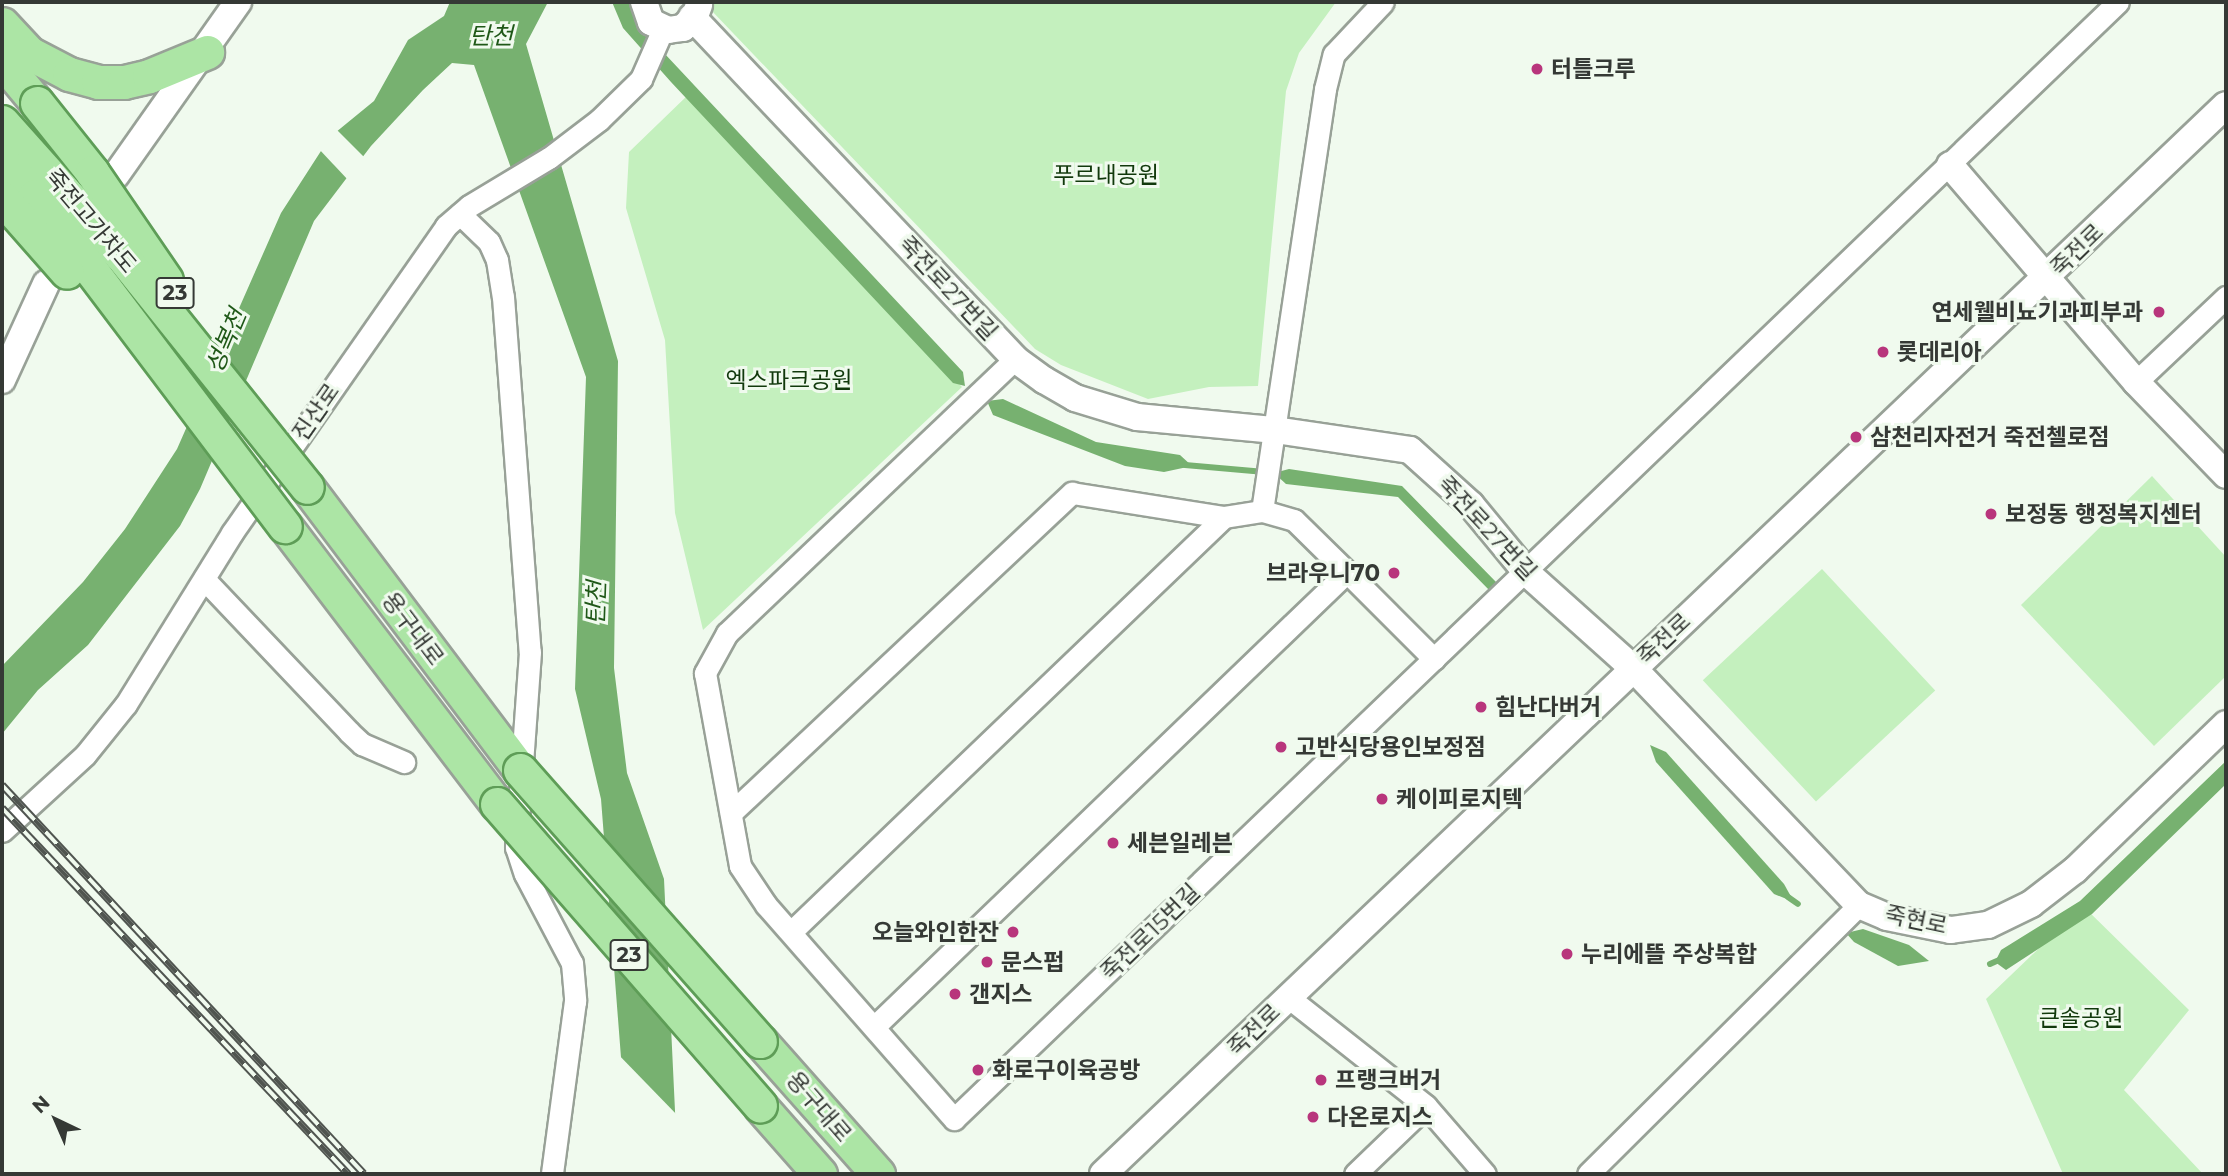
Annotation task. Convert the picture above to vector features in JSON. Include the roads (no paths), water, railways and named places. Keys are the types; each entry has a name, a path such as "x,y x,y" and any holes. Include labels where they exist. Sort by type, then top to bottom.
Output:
{"main road":[{"path":"2,24 29,52 69,74 98,82 124,82 149,76 207,52"},
{"name":"23","path":"2,61 92,172 307,488"},
{"name":"죽전고가차도","path":"2,122 113,246 307,488"},
{"name":"죽전고가차도","path":"2,161 35,196 285,526"},
{"name":"23","path":"2,198 285,526"},
{"name":"용구대로","path":"307,488 520,770 878,1174"},
{"name":"용구대로","path":"285,526 498,804 820,1174"}],"street":[{"path":"116,175 207,52 238,2"},
{"path":"644,2 660,38 683,28 695,9"},
{"path":"1263,507 1325,89 1334,54 1383,2"},
{"name":"죽전로15번길","path":"1015,359 727,633 705,674 740,866 792,931 954,1119 1527,573 2118,2"},
{"name":"죽전로27번길","path":"695,9 1015,359 1075,398 1137,417 1275,430 1410,450 1471,505 1527,573 1633,668"},
{"name":"진산로","path":"2,831 85,755 126,704 204,579 453,220 599,120 641,79 660,38"},
{"name":"죽전로","path":"1103,1174 1633,668 2046,280 2226,105"},
{"path":"1950,165 2136,383 2226,475"},
{"path":"453,220 489,242 497,260 503,297 530,652 516,846 525,874 572,963 575,1001 552,1174"},
{"path":"2,380 46,284"},
{"path":"2136,383 2226,297"},
{"path":"731,813 1072,493 1224,516 1263,507 1294,520 1434,659"},
{"path":"792,931 1224,516"},
{"path":"874,1027 1347,572"},
{"path":"204,579 356,738 404,762"},
{"name":"죽현로","path":"1633,668 1859,905 1887,917 1951,930 1988,925 2031,904 2074,870 2226,724"},
{"path":"1588,1174 1859,905"},
{"path":"1288,997 1426,1106 1485,1174"},
{"path":"1355,1174 1426,1106"}],"water":[{"name":"탄천","path":"450,2 548,2 526,44 618,361 614,668 627,773 664,879 678,1174 630,1174 601,799 575,689 586,377 474,65 452,63 423,90 371,146 314,221 200,489 180,526 88,645 38,690 2,734 2,666 83,582 125,529 177,449 281,213 330,137 374,101 408,40 444,16"},
{"path":"612,2 632,2 635,22 963,372 965,386 953,383 671,82 623,28"},
{"path":"1003,399 1096,442 1180,455 1192,466 1164,472 1125,466 993,415 987,401"},
{"path":"1289,469 1402,486 1497,583 1499,593 1490,591 1398,497 1286,484 1274,473"},
{"path":"1650,745 1666,752 1784,884 1794,902 1774,894 1656,762"},
{"path":"2226,761 2226,784 2092,914 2006,970 1995,962 2001,950 2080,901"},
{"path":"1863,929 1909,945 1929,961 1898,966 1854,942 1846,933"}],"waterway":[{"path":"1185,465 1265,472"},
{"path":"1788,897 1798,904"},
{"path":"1990,964 2001,959"}],"railway":[{"path":"2,785 364,1174"},
{"path":"2,808 348,1174"}],"place":[{"name":"터틀크루","path":"1537,69"},
{"name":"연세웰비뇨기과피부과","path":"2159,312"},
{"name":"롯데리아","path":"1883,352"},
{"name":"삼천리자전거 죽전첼로점","path":"1856,437"},
{"name":"보정동 행정복지센터","path":"1991,514"},
{"name":"브라우니70","path":"1394,573"},
{"name":"힘난다버거","path":"1481,707"},
{"name":"고반식당용인보정점","path":"1281,747"},
{"name":"케이피로지텍","path":"1382,799"},
{"name":"세븐일레븐","path":"1113,843"},
{"name":"오늘와인한잔","path":"1013,932"},
{"name":"누리에뜰 주상복합","path":"1567,954"},
{"name":"문스펍","path":"987,962"},
{"name":"갠지스","path":"955,994"},
{"name":"화로구이육공방","path":"978,1070"},
{"name":"프랭크버거","path":"1321,1080"},
{"name":"다온로지스","path":"1313,1117"}],"park label":[{"name":"푸르내공원","path":"1106,175"},
{"name":"엑스파크공원","path":"789,380"},
{"name":"큰솔공원","path":"2081,1018"}],"water label":[{"name":"성복천","path":"226,341"}]}
